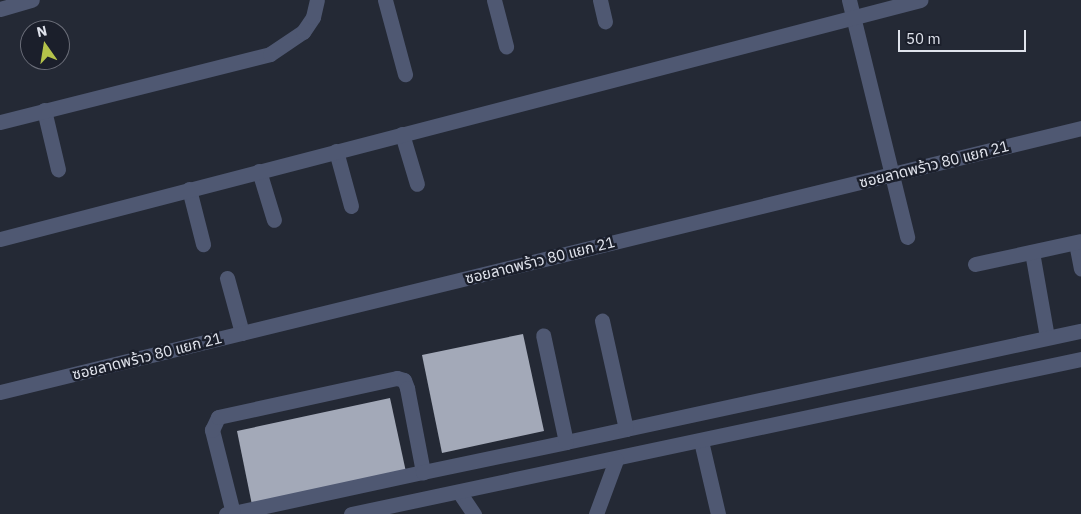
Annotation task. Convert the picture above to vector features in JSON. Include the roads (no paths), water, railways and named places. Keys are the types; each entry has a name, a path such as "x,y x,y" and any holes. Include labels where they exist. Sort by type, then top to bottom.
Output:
{"street":[{"path":"0,9 32,0"},
{"path":"0,122 270,54 303,32 313,17 317,0"},
{"path":"384,0 405,74"},
{"path":"494,0 506,46"},
{"path":"600,0 605,21"},
{"path":"849,0 907,237"},
{"path":"0,239 920,0"},
{"path":"44,110 58,169"},
{"name":"ซอยลาดพร้าว 80 แยก 21","path":"0,392 1081,128"},
{"path":"402,134 417,184"},
{"path":"336,151 351,206"},
{"path":"259,171 274,220"},
{"path":"189,189 203,244"},
{"path":"975,264 1078,242 1081,269"},
{"path":"1032,252 1047,337"},
{"path":"227,278 242,333"},
{"path":"602,321 626,429"},
{"path":"423,472 404,380 369,384 218,416 212,430 229,513 566,442 1047,337 1081,331"},
{"path":"544,334 566,442"},
{"path":"351,514 380,511 459,492 616,460 1081,359"},
{"path":"701,441 718,514"},
{"path":"596,514 616,460"},
{"path":"459,492 474,514"}]}
